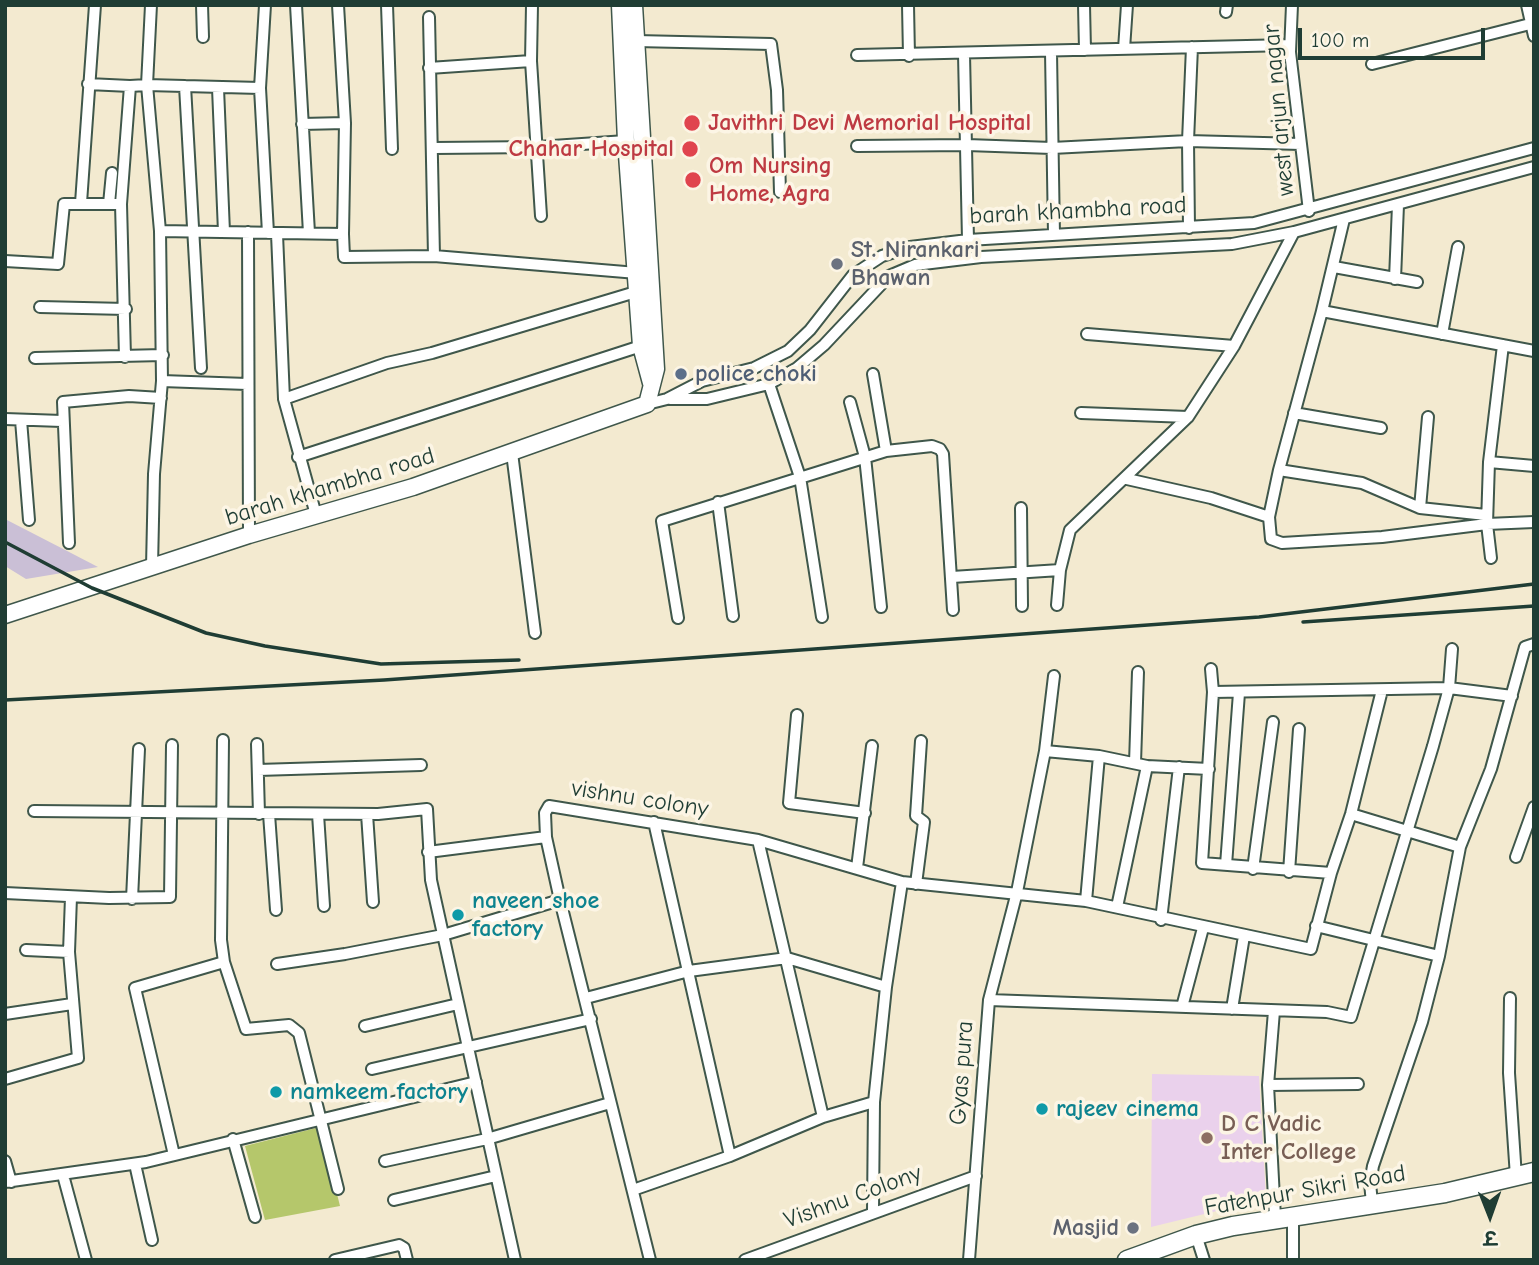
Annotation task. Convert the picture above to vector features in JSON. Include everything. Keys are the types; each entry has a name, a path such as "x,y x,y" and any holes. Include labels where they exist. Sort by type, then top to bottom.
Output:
{"main road":[{"name":"Fatehpur Sikri Road","path":"1127,1260 1196,1235 1284,1216 1445,1193 1534,1172"}],"street":[{"path":"81,202 95,5"},
{"path":"151,5 147,85 160,231 163,355 154,474 152,568"},
{"path":"202,5 202,37"},
{"path":"265,5 260,88 284,398 316,515"},
{"path":"296,5 309,233"},
{"path":"338,5 345,123 344,257 434,256 637,273"},
{"path":"387,5 392,149"},
{"path":"533,5 531,61 541,216"},
{"path":"620,5 626,141 641,346 651,383"},
{"path":"634,5 656,369 647,404"},
{"path":"908,5 909,56"},
{"path":"1084,5 1085,50"},
{"path":"1124,49 1127,5"},
{"name":"west arjun nagar","path":"1292,5 1290,45 1308,211"},
{"path":"1527,5 1534,36"},
{"path":"429,17 434,148 434,256"},
{"path":"1371,64 1532,23"},
{"path":"636,41 771,44 777,90 780,192"},
{"path":"857,55 909,56 1290,45"},
{"path":"1189,228 1188,141 1192,47"},
{"path":"1051,52 1054,235"},
{"path":"964,54 968,240"},
{"path":"429,68 531,61"},
{"path":"88,84 260,88"},
{"path":"125,356 126,309 121,204 130,86"},
{"path":"185,86 201,368"},
{"path":"218,88 224,232"},
{"path":"302,124 345,123"},
{"path":"434,148 538,147 626,141"},
{"path":"857,146 967,145 1052,148 1188,141 1301,144"},
{"name":"barah khambha road","path":"5,615 248,535 512,453 667,399 702,381 754,368 788,351 810,330 853,275 882,256 910,247 968,240 1254,223 1308,211 1534,148"},
{"name":"barah khambha road","path":"667,399 707,399 769,384 797,368 824,345 889,276 915,265 981,257 1232,244 1294,232 1534,167"},
{"path":"108,204 112,173"},
{"path":"5,261 58,264 62,205 81,202 121,204"},
{"path":"1395,279 1398,205"},
{"path":"1344,219 1334,267 1279,470 1269,517 1271,539 1282,543 1382,537 1487,520"},
{"path":"160,231 343,234"},
{"path":"248,232 248,535"},
{"path":"1057,605 1060,570 1070,530 1127,479 1188,417 1234,346 1294,232"},
{"path":"1442,334 1458,247"},
{"path":"1334,267 1417,282"},
{"path":"284,398 387,363 432,353 639,291"},
{"path":"40,307 126,309"},
{"path":"1322,311 1534,351"},
{"path":"1087,334 1234,346"},
{"path":"1490,558 1487,520 1489,462 1503,345"},
{"path":"298,457 641,346"},
{"path":"35,358 163,355"},
{"path":"873,374 886,451"},
{"path":"162,381 247,384"},
{"path":"769,384 800,477 822,617"},
{"path":"69,543 61,405 65,400 161,398"},
{"path":"850,402 865,457 881,607"},
{"path":"1294,413 1381,428"},
{"path":"1080,414 1188,417"},
{"path":"1420,508 1428,417"},
{"path":"5,419 62,421"},
{"path":"21,420 29,520"},
{"path":"678,618 661,525 666,519 886,451 932,446 940,449 943,454 953,610"},
{"path":"512,453 535,633"},
{"path":"1489,462 1534,466"},
{"path":"1279,470 1362,483 1420,508 1487,520 1534,522"},
{"path":"1127,479 1211,498 1269,517"},
{"path":"718,502 733,616"},
{"path":"1021,508 1021,606"},
{"path":"952,576 1060,570"},
{"path":"1372,1203 1370,1183 1373,1166 1422,1023 1439,956 1460,847 1491,769 1525,647 1534,644"},
{"path":"989,1000 1327,1012 1351,1017 1376,942 1405,831 1449,688 1452,649"},
{"path":"1211,669 1213,692 1209,769 1200,860 1202,863 1253,869 1331,873"},
{"path":"1117,907 1141,764 1138,672"},
{"name":"Gyas pura","path":"969,1260 989,1000 1017,892 1045,751 1054,676"},
{"path":"1213,692 1449,688 1512,696"},
{"path":"1382,690 1351,814 1316,926 1439,956"},
{"path":"1226,865 1239,693"},
{"path":"797,715 789,803 865,813"},
{"path":"1253,869 1273,722"},
{"path":"1289,872 1299,729"},
{"path":"223,740 220,814 221,940 224,962 246,1029 289,1025 299,1033 338,1189"},
{"path":"916,884 924,822 916,816 921,741"},
{"path":"257,744 276,910"},
{"path":"5,893 71,897 170,897 172,745"},
{"path":"857,868 872,746"},
{"path":"132,898 139,749"},
{"path":"1045,751 1100,756 1141,764 1209,769"},
{"path":"1086,901 1100,756"},
{"path":"258,770 421,765"},
{"path":"1161,920 1179,767"},
{"name":"vishnu colony","path":"650,1260 546,837 545,813 553,806 758,840 902,882 1086,901 1161,920 1311,949 1316,926"},
{"path":"1516,856 1534,807"},
{"path":"34,811 367,814 427,809 431,880 515,1260"},
{"path":"318,814 324,906"},
{"path":"367,814 373,902"},
{"path":"1351,814 1460,847"},
{"path":"654,822 730,1156"},
{"path":"429,852 546,837"},
{"path":"758,840 823,1117"},
{"path":"873,1211 874,1102 886,988 902,882"},
{"path":"5,1079 78,1058 69,952 71,897"},
{"path":"277,964 443,935 560,900"},
{"path":"1182,1007 1203,928"},
{"path":"1232,1009 1244,936"},
{"path":"26,950 69,952"},
{"path":"586,998 689,971 787,958 886,988"},
{"path":"174,1155 135,988 224,962"},
{"path":"1510,998 1509,1073 1516,1177"},
{"path":"5,1014 72,1003"},
{"path":"365,1026 458,1004"},
{"path":"1274,1011 1268,1085 1284,1216 1293,1260"},
{"path":"372,1069 591,1019"},
{"path":"5,1161 8,1182 135,1164 476,1082"},
{"path":"1268,1085 1358,1084"},
{"path":"633,1190 730,1156 823,1117 874,1102"},
{"path":"385,1160 487,1139 610,1103"},
{"path":"233,1139 255,1217"},
{"path":"135,1164 152,1240"},
{"path":"63,1175 86,1260"},
{"name":"Vishnu Colony","path":"745,1260 976,1175"},
{"path":"394,1200 496,1176"},
{"path":"1196,1235 1204,1260"},
{"path":"335,1260 399,1245 404,1248 407,1260"}],"shaded area":[{"path":"5,519 98,567 26,579 5,566"},
{"name":"D C Vadic Inter College","path":"1152,1074 1259,1076 1266,1199 1151,1227"}],"green space":[{"path":"320,1127 340,1206 265,1220 245,1146"}],"railway":[{"path":"5,542 92,588 206,633 265,646 381,664 519,660"},
{"path":"5,700 384,680 1259,617 1534,584"},
{"path":"1303,622 1534,606"}],"place":[{"name":"Javithri Devi Memorial Hospital","path":"692,123"},
{"name":"Chahar Hospital","path":"690,149"},
{"name":"Om Nursing Home, Agra","path":"693,180"},
{"name":"St. Nirankari Bhawan","path":"837,264"},
{"name":"police choki","path":"681,374"},
{"name":"naveen shoe factory","path":"458,915"},
{"name":"namkeem factory","path":"276,1092"},
{"name":"rajeev cinema","path":"1042,1109"},
{"name":"D C Vadic Inter College","path":"1207,1138"},
{"name":"Masjid","path":"1133,1228"}]}
